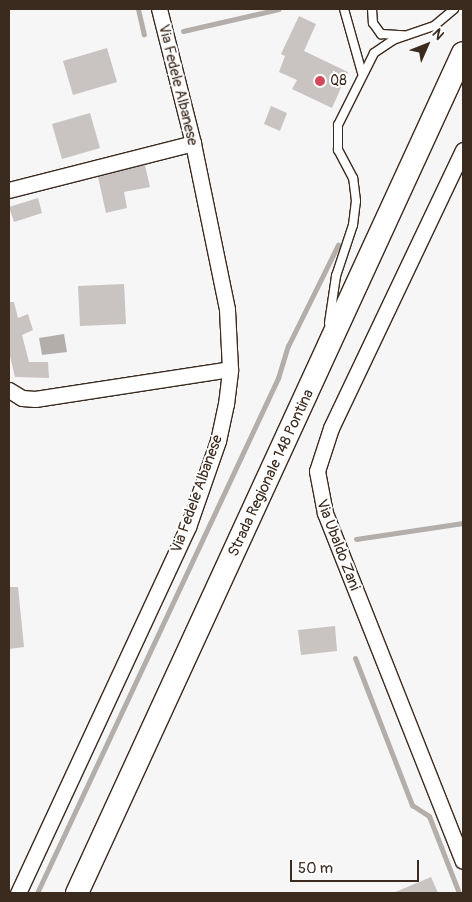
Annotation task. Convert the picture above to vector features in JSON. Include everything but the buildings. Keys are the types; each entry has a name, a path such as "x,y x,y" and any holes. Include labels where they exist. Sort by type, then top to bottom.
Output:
{"main road":[{"name":"Strada Regionale 148 Pontina","path":"77,893 463,53"}],"street":[{"name":"Via Fedele Albanese","path":"18,893 191,519 218,441 230,369 227,309 192,143 160,9"},
{"path":"9,190 192,143"},
{"name":"Via Ubaldo Zani","path":"463,150 331,428 317,472 325,513 463,861"},
{"path":"9,390 22,398 35,399 230,369"}],"lane":[{"path":"344,9 362,73"},
{"path":"372,9 373,23 381,34 407,35"},
{"path":"325,355 336,276 352,225 356,201 353,178 338,150 337,130 362,73 378,50 407,35 434,26 454,9"}],"shaded area":[{"path":"64,334 67,352 42,355 39,338"}],"waterway":[{"path":"138,9 144,34"},
{"path":"183,31 279,9"},
{"path":"37,893 278,378 288,346 338,245"},
{"path":"356,539 463,523"},
{"path":"355,658 412,805 429,816 459,893"}],"place":[{"name":"Q8","path":"320,81"}]}
